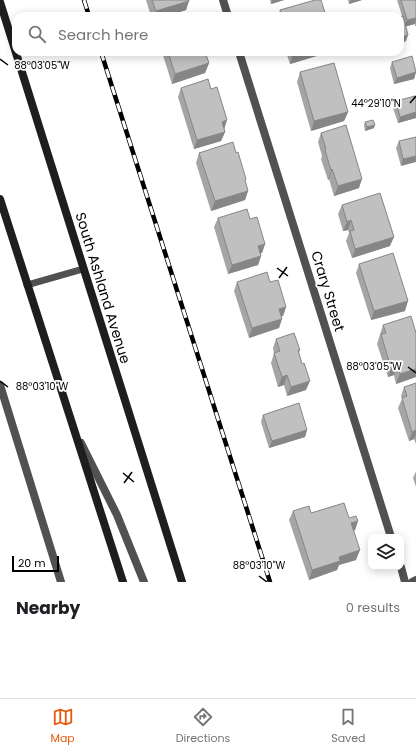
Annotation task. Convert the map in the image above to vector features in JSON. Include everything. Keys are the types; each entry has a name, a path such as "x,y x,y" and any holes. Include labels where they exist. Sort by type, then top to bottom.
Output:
{"main road":[{"name":"South Ashland Avenue","path":"0,2 12,41"},
{"name":"South Ashland Avenue","path":"17,56 182,582"},
{"path":"0,199 123,582"}],"street":[{"path":"223,0 227,12"},
{"name":"Crary Street","path":"240,56 390,534"},
{"path":"0,384 61,582"},
{"path":"73,426 117,515 144,582"},
{"path":"402,570 405,582"},
{"path":"412,582 416,580"}],"lane":[{"path":"27,285 83,269"}],"building":[{"path":"152,0 189,0 189,1 156,11"},
{"path":"315,0 321,0 325,12 281,12 280,10"},
{"path":"401,0 416,0 416,18 407,20"},
{"path":"404,20 408,35 404,36"},
{"path":"169,56 206,56 209,63 175,74"},
{"path":"412,56 416,72 397,78 392,62"},
{"path":"334,63 348,112 314,121 300,72"},
{"path":"208,79 211,89 217,87 227,120 222,122 225,132 197,140 181,88"},
{"path":"415,96 416,112 400,117 396,101"},
{"path":"373,120 375,125 367,127 365,122"},
{"path":"346,125 362,179 338,186 332,169 331,170 321,133"},
{"path":"416,137 416,156 403,159 399,141"},
{"path":"233,142 236,153 238,152 248,191 215,201 199,153"},
{"path":"380,193 394,237 355,249 350,231 354,230 351,220 347,222 342,205"},
{"path":"247,209 250,219 257,217 265,244 258,246 261,256 232,265 218,218"},
{"path":"393,253 408,301 374,311 359,264"},
{"path":"267,272 270,282 278,280 286,307 279,309 282,319 252,328 237,282"},
{"path":"411,316 416,333 416,369 400,374 397,366 391,368 381,334 386,333 383,325"},
{"path":"294,333 300,350 298,350 302,364 304,363 310,381 291,387 287,375 282,377 274,353 280,351 276,339"},
{"path":"416,383 416,430 412,432 402,398 407,396 404,387"},
{"path":"299,403 307,430 272,441 263,415"},
{"path":"344,503 349,518 356,516 358,521 351,523 360,550 339,557 340,561 312,570 293,511 309,506 311,513"}],"railway":[{"path":"84,0 88,12"},
{"path":"102,56 270,582"}]}
